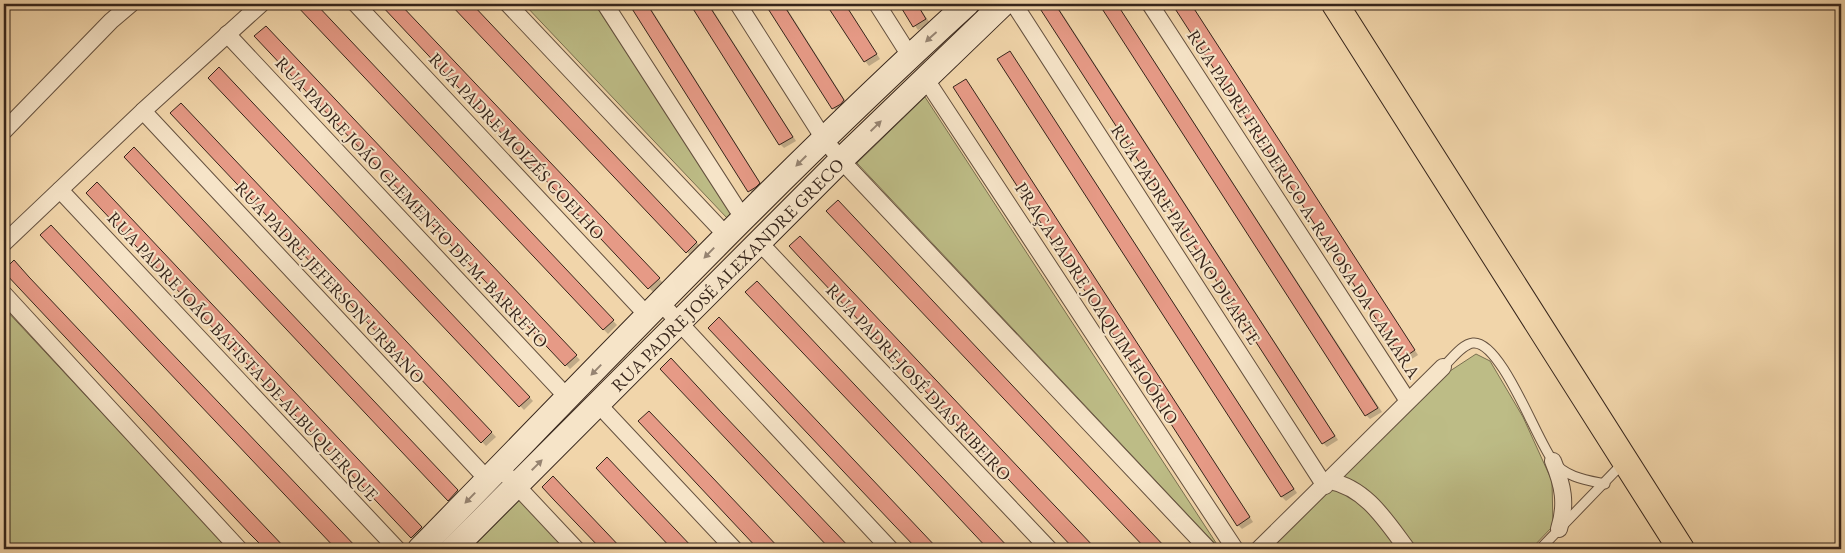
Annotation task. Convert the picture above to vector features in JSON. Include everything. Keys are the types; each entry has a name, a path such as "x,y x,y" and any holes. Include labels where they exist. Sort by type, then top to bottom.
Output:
{"main road":[{"path":"1335,4 1681,549"}],"street":[{"path":"4,131 111,21 131,4"},
{"path":"4,243 143,111 261,4"},
{"name":"RUA PADRE MOIZÉS COELHO","path":"356,4 655,310 679,322 890,549"},
{"path":"508,4 727,236"},
{"path":"605,4 743,218"},
{"path":"738,4 824,139 841,160 1208,549"},
{"path":"877,4 910,56"},
{"name":"RUA PADRE JOSÉ ALEXANDRE GRECO","path":"420,549 743,218 910,56 967,4"},
{"name":"RUA PADRE JOSÉ ALEXANDRE GRECO","path":"453,549 841,160 1003,4"},
{"name":"RUA PADRE PAULINO DUARTE","path":"1014,4 1327,483"},
{"name":"RUA PADRE FREDERICO A. RAPOSA DA CAMARA","path":"1150,4 1408,401"},
{"name":"RUA PADRE JOÃO CLEMENTO DE M. BARRETO","path":"227,34 568,398"},
{"name":"PRAÇA PADRE JOAQUIM HOÓRIO","path":"925,78 1235,549"},
{"name":"RUA PADRE JEFERSON URBANO","path":"143,111 494,474 516,485 576,549"},
{"name":"RUA PADRE JOÃO BATISTA DE ALBUQUERQUE","path":"60,190 397,549"},
{"name":"RUA PADRE JOSÉ DIAS RIBEIRO","path":"759,242 1049,549"},
{"path":"4,294 239,549"},
{"path":"1259,549 1444,367"},
{"path":"598,404 734,549"},
{"path":"1553,462 1564,494 1564,507 1559,529"},
{"path":"1327,483 1344,484 1373,505 1407,549"}],"lane":[{"path":"1444,367 1469,344 1477,343 1489,350 1507,374 1553,462 1570,475 1605,484"},
{"path":"1540,549 1605,484 1625,461"}],"shaded area":[{"path":"524,4 595,4 731,213 727,218"},
{"path":"925,97 1220,549 857,163"},
{"path":"4,308 229,549 4,549"},
{"path":"1476,354 1490,361 1523,417 1552,481 1553,526 1531,549 1271,549 1450,371"},
{"path":"520,499 566,549 468,549"}],"building":[{"path":"295,4 316,4 614,320 603,330"},
{"path":"380,4 400,4 660,278 648,289"},
{"path":"450,4 472,4 697,242 686,253"},
{"path":"629,4 647,4 760,183 756,187 748,192"},
{"path":"690,4 708,4 793,137 779,145"},
{"path":"765,4 783,4 844,100 841,104 832,109"},
{"path":"826,4 845,4 877,54 864,62"},
{"path":"899,4 917,4 926,19 913,27"},
{"path":"1037,4 1055,4 1335,436 1322,444"},
{"path":"1099,4 1117,4 1378,408 1365,416"},
{"path":"1172,4 1191,4 1415,350 1402,359"},
{"path":"266,26 577,355 565,366 254,36"},
{"path":"1010,51 1294,489 1281,497 997,59"},
{"path":"219,67 530,397 519,407 208,78"},
{"path":"966,79 1250,517 1237,526 953,87"},
{"path":"181,103 492,432 481,443 170,113"},
{"path":"134,147 458,490 448,501 124,157"},
{"path":"97,182 422,527 411,538 86,193"},
{"path":"838,200 1167,549 1146,549 826,211"},
{"path":"51,225 358,549 336,549 40,235"},
{"path":"800,236 1096,549 1074,549 789,246"},
{"path":"14,260 286,549 265,549 250,534 4,272"},
{"path":"757,281 1010,549 988,549 745,292"},
{"path":"719,317 938,549 917,549 893,524 708,328"},
{"path":"671,358 851,549 830,549 660,369"},
{"path":"649,411 780,549 758,549 638,421"},
{"path":"607,457 694,549 672,549 596,468"},
{"path":"553,476 622,549 601,549 554,500 542,487"}]}
